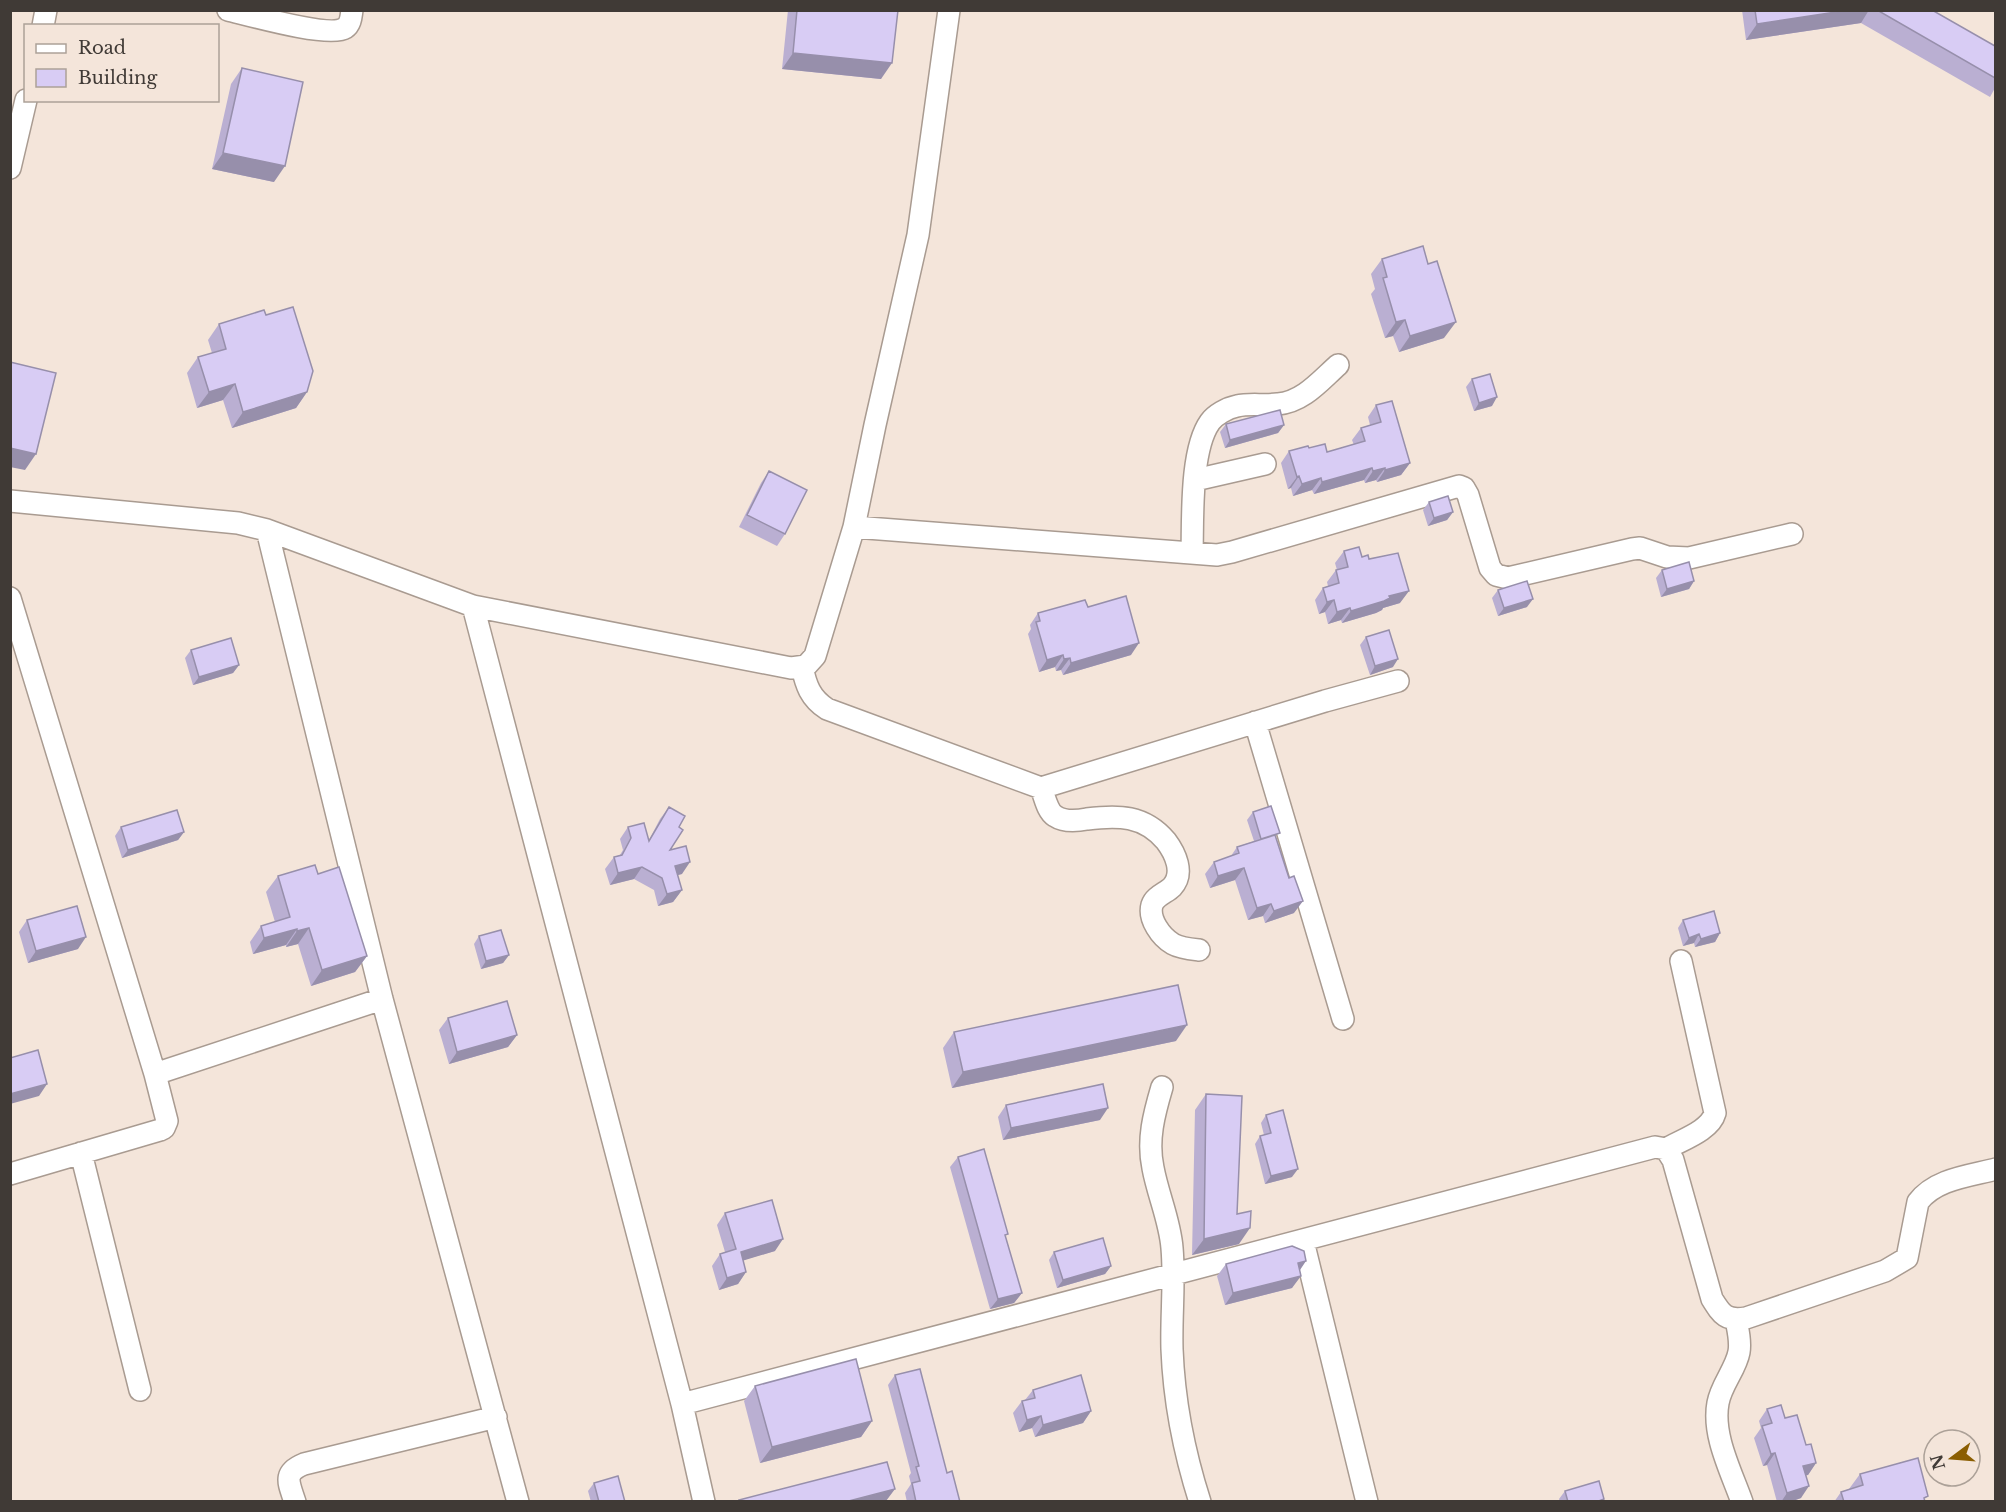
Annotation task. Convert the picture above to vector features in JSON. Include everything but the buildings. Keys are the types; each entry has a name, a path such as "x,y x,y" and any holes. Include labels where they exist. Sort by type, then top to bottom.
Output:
{"street":[{"path":"228,10 317,30 336,31 349,24 352,10"},
{"path":"10,501 238,523 267,530 473,606 792,668 802,667 811,662 815,656 854,527 874,425 918,234 949,10"},
{"path":"10,168 26,102"},
{"path":"1192,553 1195,480 1201,442 1211,420 1239,405 1276,405 1290,402 1304,395 1338,365"},
{"path":"1195,480 1265,464"},
{"path":"854,527 1216,555 1459,486 1464,488 1468,495 1490,568 1502,578 1632,549 1640,548 1666,557 1689,558 1792,534"},
{"path":"267,530 382,999 518,1502"},
{"path":"10,598 155,1074 166,1120 164,1128 10,1174"},
{"path":"473,606 682,1404 698,1498"},
{"path":"802,667 805,683 811,695 827,709 1041,788 1398,681"},
{"path":"1255,722 1343,1019"},
{"path":"1041,788 1050,811 1060,819 1077,821 1116,816 1127,817 1144,823 1157,832 1173,853 1178,866 1178,878 1173,886 1153,904 1154,920 1163,936 1172,944 1199,950"},
{"path":"682,1404 1655,1147 1666,1149 1702,1129 1710,1123 1715,1113 1681,961"},
{"path":"155,1074 382,999"},
{"path":"1162,1087 1151,1129 1152,1168 1169,1231 1173,1273 1172,1348 1176,1405 1200,1502"},
{"path":"1666,1149 1673,1160 1712,1299 1725,1316 1736,1320 1769,1311 1896,1266 1907,1258 1918,1202 1923,1195 1939,1184 1995,1170"},
{"path":"81,1153 140,1390"},
{"path":"1303,1240 1367,1502"},
{"path":"1736,1320 1739,1332 1739,1353 1723,1387 1718,1401 1717,1414 1721,1440 1742,1502"},
{"path":"295,1502 289,1482 290,1474 296,1467 496,1417"}]}
